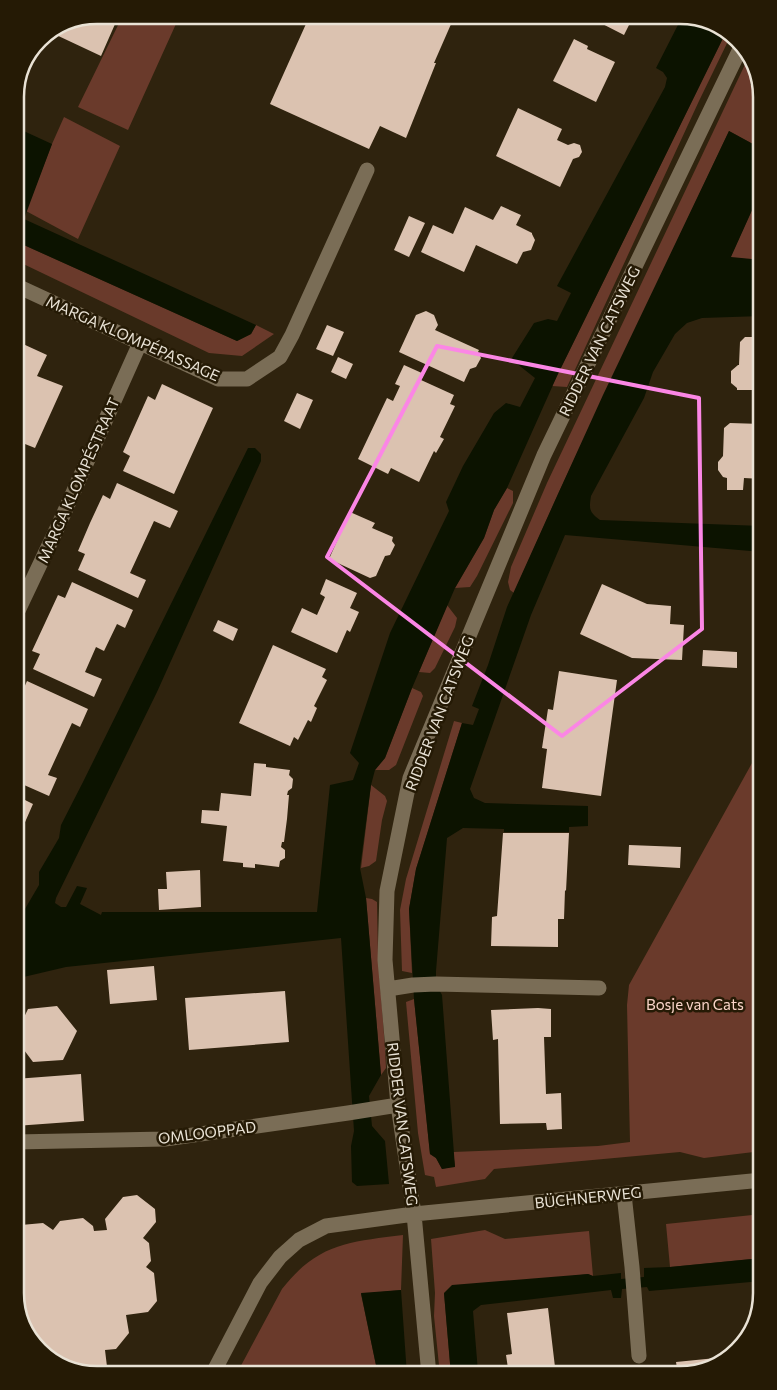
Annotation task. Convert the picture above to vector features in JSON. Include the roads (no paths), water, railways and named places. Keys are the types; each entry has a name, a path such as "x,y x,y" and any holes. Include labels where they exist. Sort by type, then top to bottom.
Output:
{"street":[{"name":"RIDDER VAN CATSWEG","path":"217,1366 260,1283 280,1257 299,1240 326,1226 414,1214 391,1106 388,989 385,960 387,891 410,778 544,455 739,53"},
{"name":"MARGA KLOMPÉPASSAGE","path":"24,290 218,378 247,379 280,357 292,335 367,170"},
{"name":"MARGA KLOMPÉSTRAAT","path":"24,597 60,522 140,343"},
{"path":"388,989 436,984 599,988"},
{"name":"OMLOOPPAD","path":"24,1142 165,1139 391,1106"},
{"name":"BÜCHNERWEG","path":"414,1214 753,1181"},
{"path":"624,1194 639,1356"},
{"path":"414,1214 428,1366"}],"park label":[{"name":"Bosje van Cats","path":"695,1004"}]}
